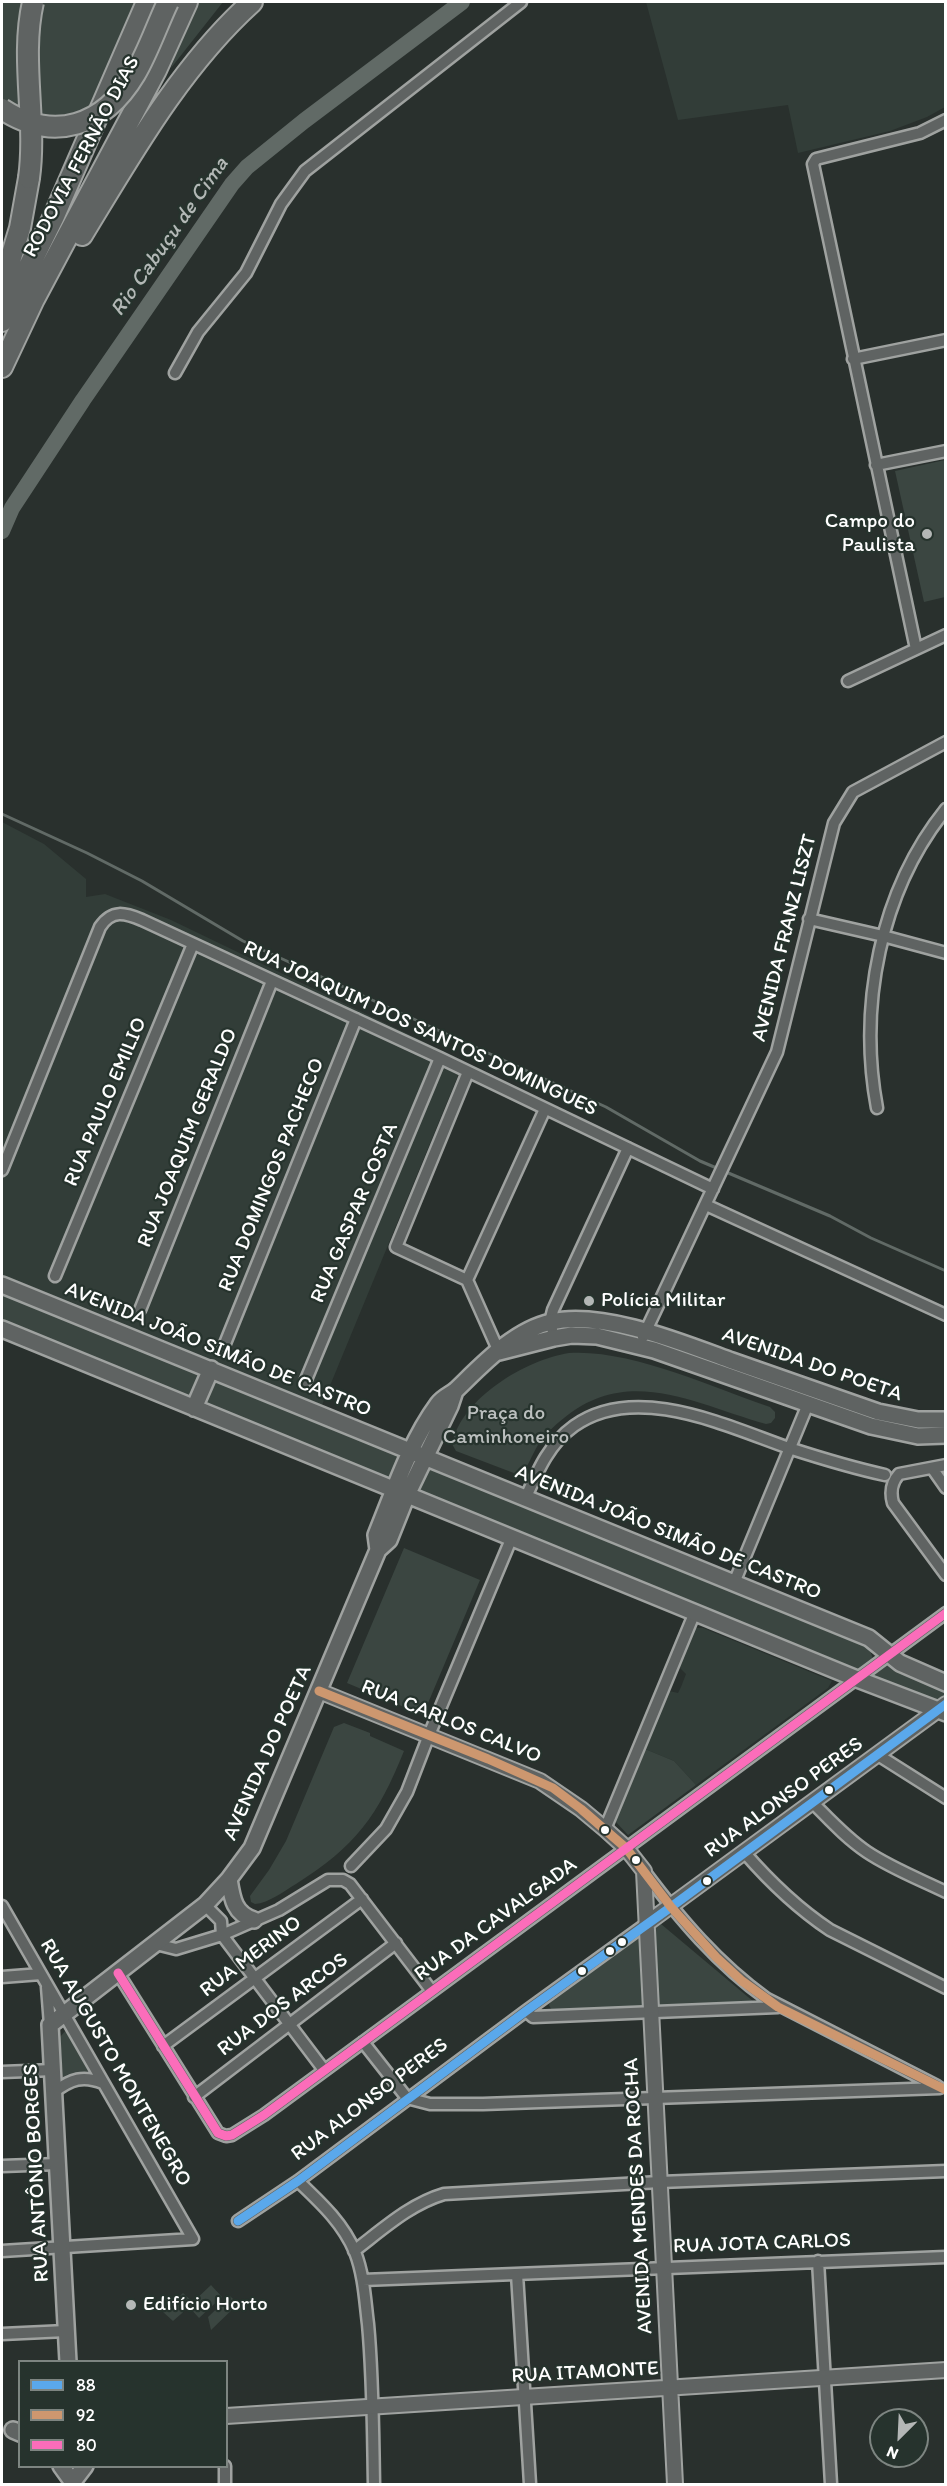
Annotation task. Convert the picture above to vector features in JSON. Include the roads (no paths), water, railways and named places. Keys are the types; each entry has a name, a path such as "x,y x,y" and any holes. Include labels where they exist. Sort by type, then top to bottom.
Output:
{"highway":[{"path":"2,287 20,228 33,145 28,36 33,2"},
{"name":"RODOVIA FERNÃO DIAS","path":"2,321 58,207 147,2"},
{"path":"2,110 25,122 43,127 68,127 93,117 111,104 136,73 168,2"},
{"name":"RODOVIA FERNÃO DIAS","path":"2,367 156,70 187,2"},
{"path":"150,126 160,101 232,2"},
{"path":"17,335 42,301 150,126 203,54 252,2"}],"main road":[{"name":"AVENIDA JOÃO SIMÃO DE CASTRO","path":"2,1285 869,1638 900,1663 945,1683"},
{"name":"AVENIDA DO POETA","path":"50,2025 205,1905 229,1879 252,1848 265,1822 378,1550 376,1535 401,1492 419,1454 450,1406 454,1391 479,1366 499,1352 512,1339 550,1322 600,1322 646,1331 878,1412 918,1420 945,1420"},
{"path":"2,1329 857,1679 943,1709"},
{"name":"AVENIDA DO POETA","path":"499,1352 572,1335 597,1336 640,1346 896,1433 945,1435"},
{"path":"194,1408 211,1369"},
{"path":"229,1879 238,1912 254,1920"},
{"name":"RUA ANTÔNIO BORGES","path":"50,2025 68,2360"},
{"path":"63,2468 75,2479"}],"street":[{"path":"175,373 198,332 246,273 281,204 305,171 520,2"},
{"path":"916,649 813,168 814,161 920,133 945,120"},
{"path":"853,359 945,340"},
{"path":"876,465 945,451"},
{"path":"848,681 945,635"},
{"name":"AVENIDA FRANZ LISZT","path":"640,1346 777,1053 834,823 853,792 945,742"},
{"path":"877,1108 871,1074 870,1016 873,980 883,936 901,885 915,856 933,824 945,809"},
{"name":"RUA JOAQUIM DOS SANTOS DOMINGUES","path":"2,1170 100,927 109,915 126,914 714,1187"},
{"path":"809,919 945,953"},
{"name":"RUA PAULO EMILIO","path":"55,1276 193,944"},
{"name":"RUA JOAQUIM GERALDO","path":"140,1310 272,981"},
{"name":"RUA DOMINGOS PACHECO","path":"224,1346 356,1019"},
{"name":"RUA GASPAR COSTA","path":"305,1382 440,1058"},
{"path":"468,1072 396,1247 467,1280 499,1352"},
{"path":"467,1280 545,1109"},
{"path":"554,1338 550,1322 552,1310 628,1148"},
{"path":"706,1205 945,1315"},
{"path":"734,1583 791,1448 807,1404"},
{"path":"526,1497 543,1459 557,1442 574,1426 615,1409 659,1408 690,1414 791,1448 885,1475"},
{"path":"945,1465 899,1474 892,1485 893,1503 945,1575"},
{"path":"932,1468 945,1488"},
{"path":"351,1866 386,1829 399,1809 512,1538"},
{"path":"605,1829 695,1612"},
{"name":"RUA DA CAVALGADA","path":"118,1973 218,2133 222,2136 232,2135 363,2042 945,1613"},
{"name":"RUA CARLOS CALVO","path":"319,1691 540,1780 581,1809 626,1848 671,1907 742,1982 778,2007 943,2089"},
{"name":"RUA ALONSO PERES","path":"238,2221 298,2181 407,2098 943,1709"},
{"path":"878,1755 945,1798"},
{"path":"812,1802 841,1831 866,1851 889,1865 945,1892"},
{"path":"744,1852 769,1880 830,1930 945,1988"},
{"path":"644,1871 646,1924"},
{"path":"156,1944 176,1949 222,1935 279,1910 328,1880 343,1881 350,1884 431,1990"},
{"name":"RUA MERINO","path":"163,2046 362,1899"},
{"path":"205,1905 221,1921 222,1935 324,2070"},
{"name":"RUA AUGUSTO MONTENEGRO","path":"2,1906 193,2239 62,2248"},
{"name":"AVENIDA MENDES DA ROCHA","path":"646,1924 675,2484"},
{"name":"RUA DOS ARCOS","path":"194,2097 396,1943"},
{"path":"2,1977 44,1979"},
{"name":"RUA ANTÔNIO BORGES","path":"44,1979 50,2025"},
{"path":"526,2011 533,2017 778,2007"},
{"path":"363,2042 407,2098 430,2104 943,2089"},
{"path":"2,2072 53,2070"},
{"path":"54,2092 72,2080 81,2078 92,2078 104,2083"},
{"path":"2,2166 57,2164"},
{"path":"354,2251 409,2210 427,2199 444,2194 660,2182 945,2171"},
{"path":"298,2181 330,2213 354,2251 363,2280 372,2407 374,2484"},
{"path":"2,2251 62,2248"},
{"name":"RUA JOTA CARLOS","path":"363,2280 945,2257"},
{"path":"818,2261 831,2484"},
{"path":"517,2274 530,2484"},
{"path":"2,2334 66,2331"},
{"name":"RUA ITAMONTE","path":"228,2416 945,2370"},
{"path":"225,2468 225,2484"}],"waterway":[{"name":"Rio Cabuçu de Cima","path":"2,531 12,508 83,400 232,184 247,167 304,121 462,2"},
{"path":"2,814 142,881 243,941 606,1107 700,1161 830,1216 871,1238 946,1271"}],"place":[{"name":"Campo do Paulista","path":"927,534"},
{"name":"Polícia Militar","path":"589,1301"},
{"name":"Edifício Horto","path":"131,2305"}],"park label":[{"name":"Praça do Caminhoneiro","path":"506,1426"}]}
